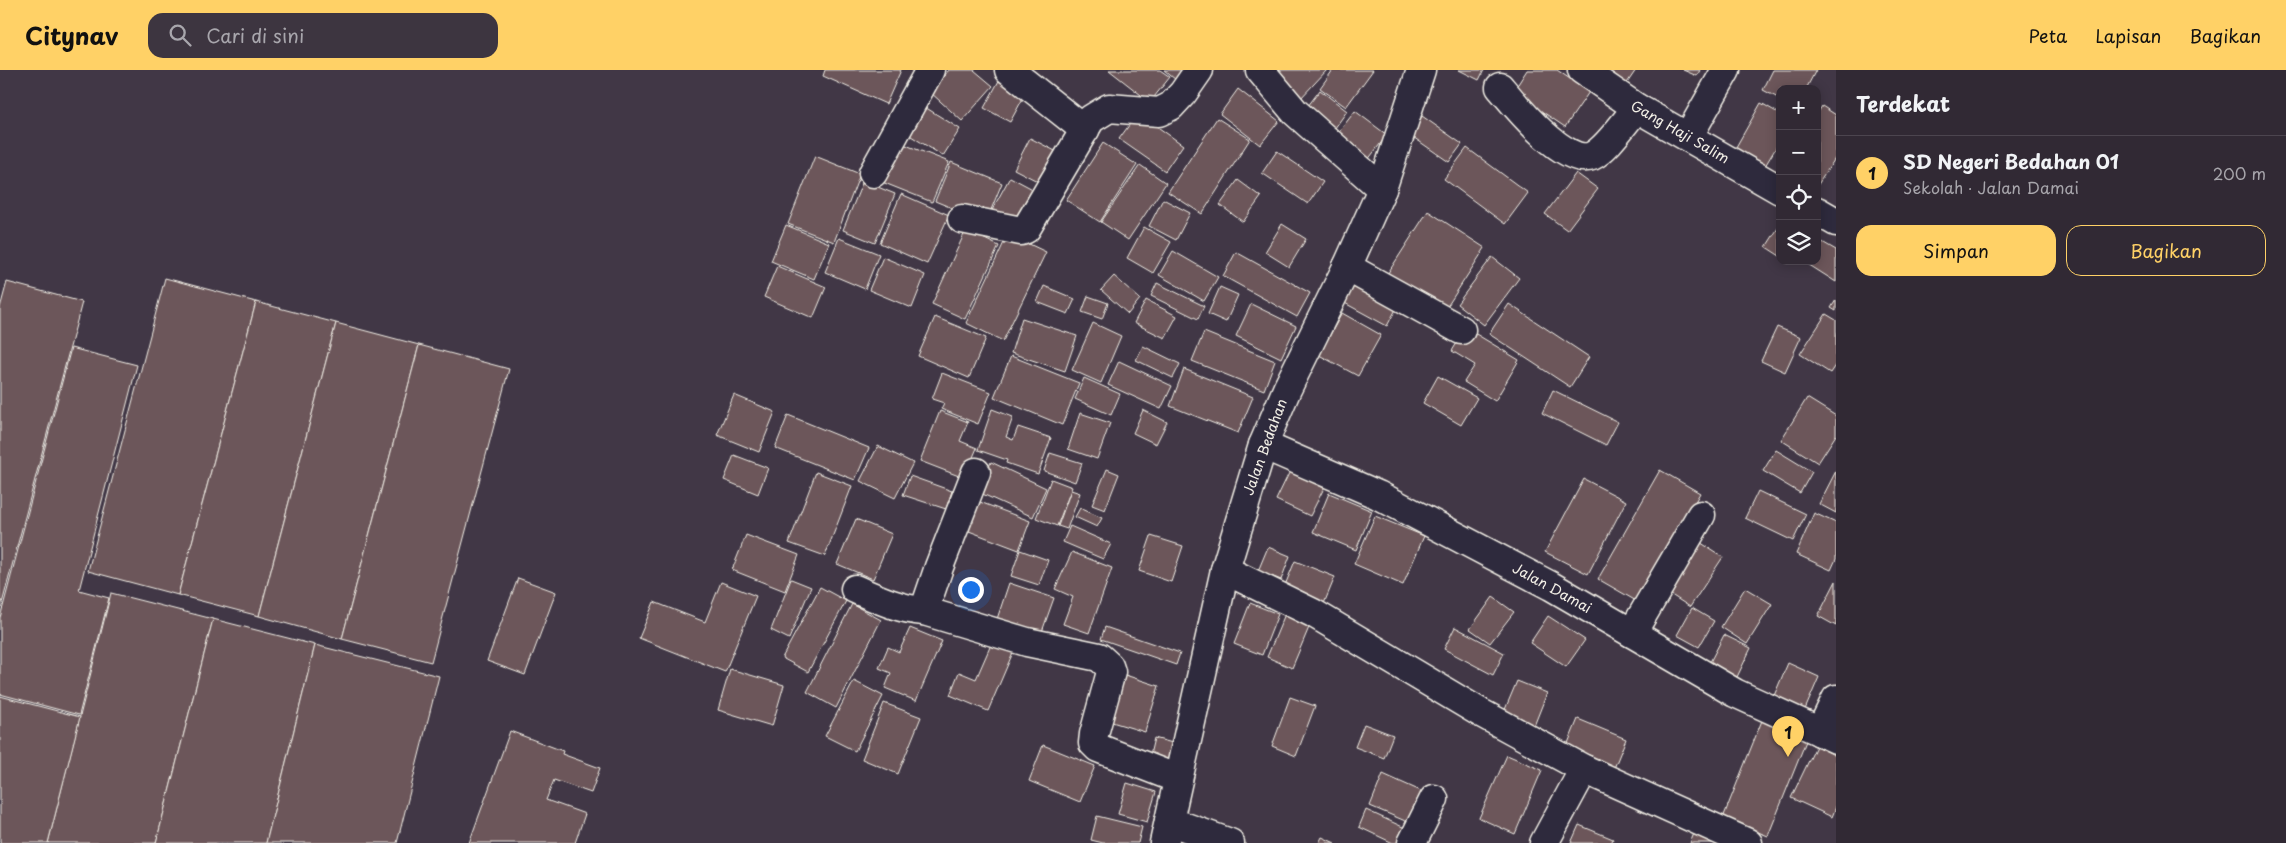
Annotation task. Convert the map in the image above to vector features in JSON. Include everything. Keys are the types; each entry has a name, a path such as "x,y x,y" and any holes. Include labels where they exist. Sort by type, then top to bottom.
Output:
{"street":[{"path":"873,173 930,70"},
{"path":"1008,70 1085,130"},
{"path":"962,219 1022,231 1026,229 1091,120 1109,108 1159,112 1170,106 1183,93 1200,70"},
{"path":"1260,70 1295,112 1382,188"},
{"name":"Jalan Bedahan","path":"1167,832 1225,570 1263,445 1287,389 1347,267 1382,188 1421,70"},
{"name":"Gang Haji Salim","path":"1582,70 1637,108 1776,188"},
{"path":"1688,137 1726,70"},
{"path":"1500,86 1530,122 1569,154 1583,158 1593,155 1603,147 1637,108"},
{"path":"1821,213 1836,222"},
{"path":"1347,267 1461,330"},
{"name":"Jalan Damai","path":"1263,445 1378,495 1551,586 1735,693 1828,736"},
{"path":"924,611 976,472"},
{"path":"1632,633 1701,515"},
{"path":"1225,570 1313,613 1481,713 1584,769 1748,843"},
{"path":"855,589 907,610 924,611 1028,642 1099,657 1109,666 1111,672 1093,743 1098,748 1178,779"},
{"path":"1828,736 1836,699"},
{"path":"1544,843 1584,769"},
{"path":"1412,843 1434,799"},
{"path":"1167,832 1230,843"}],"building":[{"path":"825,70 901,70 886,104 823,76"},
{"path":"949,70 974,70 993,86 962,121 930,92"},
{"path":"1109,70 1160,70 1170,77 1150,102"},
{"path":"1164,70 1184,70 1176,80"},
{"path":"1272,70 1327,70 1300,99"},
{"path":"1333,70 1373,70 1346,107 1320,88"},
{"path":"1459,70 1484,70 1479,80"},
{"path":"1527,70 1557,70 1589,92 1565,127 1513,92"},
{"path":"1590,70 1636,70 1621,92"},
{"path":"1683,70 1700,70 1697,76"},
{"path":"1773,70 1816,70 1808,85 1776,85 1776,97 1763,90"},
{"path":"1001,77 1027,91 1010,122 984,108"},
{"path":"1238,89 1279,121 1260,145 1220,114"},
{"path":"1320,90 1347,111 1330,135 1302,114"},
{"path":"1761,103 1776,112 1776,148 1762,171 1732,154"},
{"path":"920,104 960,129 943,156 903,131"},
{"path":"1822,106 1836,115 1836,157 1821,180 1821,130"},
{"path":"1355,111 1387,135 1367,161 1335,137"},
{"path":"1138,113 1183,145 1165,171 1119,139"},
{"path":"1422,116 1462,144 1449,162 1410,135"},
{"path":"1217,118 1250,139 1202,214 1168,192"},
{"path":"1030,138 1061,154 1045,185 1014,169"},
{"path":"893,140 949,162 932,202 877,180"},
{"path":"1103,143 1137,165 1100,222 1066,200"},
{"path":"1467,148 1528,193 1505,224 1444,179"},
{"path":"1277,151 1323,182 1308,204 1262,173"},
{"path":"815,156 860,174 834,242 788,224"},
{"path":"951,162 1002,183 986,222 935,201"},
{"path":"1140,165 1166,183 1128,240 1101,222"},
{"path":"1576,173 1598,189 1567,230 1545,214"},
{"path":"1010,177 1042,194 1023,229 991,212"},
{"path":"1238,180 1261,197 1243,222 1220,205"},
{"path":"863,181 895,194 875,243 843,230"},
{"path":"901,194 949,215 927,264 880,243"},
{"path":"1163,199 1190,213 1176,240 1149,226"},
{"path":"1428,211 1485,248 1443,313 1386,276"},
{"path":"1282,224 1306,239 1289,267 1265,252"},
{"path":"786,225 829,243 814,279 771,261"},
{"path":"1144,227 1171,242 1153,273 1127,258"},
{"path":"966,230 999,246 965,319 932,304"},
{"path":"1776,231 1776,253 1766,247"},
{"path":"1008,234 1046,252 1003,341 966,323"},
{"path":"839,238 879,254 865,289 825,272"},
{"path":"1821,241 1836,250 1836,282 1809,265 1821,265"},
{"path":"1173,251 1218,277 1204,301 1159,275"},
{"path":"1236,252 1310,293 1297,317 1223,276"},
{"path":"883,257 925,275 912,308 869,290"},
{"path":"1492,257 1519,278 1484,325 1457,304"},
{"path":"777,266 826,287 813,318 764,297"},
{"path":"1354,275 1401,300 1387,326 1341,301"},
{"path":"1114,276 1140,299 1128,314 1101,290"},
{"path":"165,278 256,302 178,595 88,571"},
{"path":"7,282 82,302 0,611 0,308"},
{"path":"1157,283 1204,306 1198,319 1151,296"},
{"path":"1044,286 1075,299 1068,314 1037,302"},
{"path":"1220,287 1238,295 1226,322 1208,314"},
{"path":"1088,296 1108,303 1102,319 1082,312"},
{"path":"1146,300 1177,316 1165,338 1134,323"},
{"path":"1836,300 1836,311 1831,308"},
{"path":"256,302 336,323 259,616 178,595"},
{"path":"1251,304 1296,326 1281,358 1236,336"},
{"path":"1509,304 1589,357 1570,387 1489,334"},
{"path":"1342,313 1381,335 1358,376 1319,355"},
{"path":"1826,314 1836,320 1836,364 1830,373 1800,354"},
{"path":"935,317 986,338 969,378 918,356"},
{"path":"1022,318 1077,336 1065,371 1011,353"},
{"path":"336,323 419,345 342,639 259,616"},
{"path":"1093,323 1121,336 1101,383 1072,370"},
{"path":"1777,327 1801,337 1785,372 1761,361"},
{"path":"1466,328 1519,360 1495,401 1464,382 1475,365 1452,351"},
{"path":"1204,332 1275,361 1264,390 1192,361"},
{"path":"419,345 509,369 431,662 342,639"},
{"path":"1143,346 1180,364 1173,378 1136,360"},
{"path":"71,348 137,365 79,590 109,598 79,715 0,694 0,618"},
{"path":"1011,356 1079,383 1062,425 994,397"},
{"path":"1119,361 1172,386 1161,409 1108,385"},
{"path":"1184,369 1253,397 1238,433 1170,406"},
{"path":"942,373 991,392 978,424 941,409 944,403 932,399"},
{"path":"1438,376 1477,398 1461,425 1423,403"},
{"path":"1084,378 1120,394 1111,415 1075,399"},
{"path":"1553,390 1618,422 1606,445 1542,413"},
{"path":"734,395 775,412 759,452 717,435"},
{"path":"1807,398 1836,416 1836,435 1818,463 1781,440"},
{"path":"992,409 1013,417 1006,437 1013,440 1018,427 1051,438 1038,474 1006,463 1007,460 978,450"},
{"path":"1143,410 1167,422 1156,444 1133,433"},
{"path":"940,411 968,422 960,441 977,448 964,478 920,461"},
{"path":"1080,413 1110,423 1097,459 1068,449"},
{"path":"788,415 869,448 855,480 775,448"},
{"path":"878,446 913,463 895,498 860,481"},
{"path":"1776,450 1812,472 1800,493 1763,471"},
{"path":"1050,453 1082,463 1075,482 1044,471"},
{"path":"734,455 768,468 758,494 724,480"},
{"path":"991,462 1046,488 1033,517 978,492"},
{"path":"1107,469 1119,474 1105,510 1092,505"},
{"path":"1660,470 1700,493 1638,602 1598,579"},
{"path":"1290,471 1324,488 1310,516 1276,500"},
{"path":"1836,471 1836,513 1819,504"},
{"path":"816,472 852,486 825,556 789,543"},
{"path":"910,476 952,491 946,509 903,495"},
{"path":"1051,479 1072,487 1057,526 1036,518"},
{"path":"1584,479 1626,501 1588,574 1545,552"},
{"path":"1071,490 1080,493 1067,529 1058,526"},
{"path":"1758,491 1806,514 1793,541 1745,518"},
{"path":"1329,493 1372,511 1356,550 1313,532"},
{"path":"972,499 1030,521 1019,550 961,528"},
{"path":"1080,508 1102,518 1097,527 1075,517"},
{"path":"1814,513 1836,523 1836,559 1831,570 1796,554"},
{"path":"1375,516 1424,536 1403,585 1354,564"},
{"path":"856,519 892,534 873,579 837,564"},
{"path":"1070,526 1111,544 1103,559 1063,542"},
{"path":"746,535 799,555 785,591 732,570"},
{"path":"1151,536 1183,546 1171,582 1139,571"},
{"path":"1695,539 1723,557 1690,607 1662,589"},
{"path":"1268,547 1290,556 1281,580 1258,571"},
{"path":"1020,550 1048,560 1039,585 1011,576"},
{"path":"1072,552 1112,568 1089,633 1063,624 1073,597 1055,589"},
{"path":"1295,561 1335,577 1323,606 1283,590"},
{"path":"518,578 556,592 525,675 487,661"},
{"path":"791,579 811,587 789,639 771,630"},
{"path":"1836,581 1836,626 1818,616"},
{"path":"721,582 756,596 725,672 639,638 654,602 705,622"},
{"path":"1009,583 1054,598 1039,640 995,625"},
{"path":"820,587 846,601 808,672 782,658"},
{"path":"1745,588 1772,604 1747,644 1721,627"},
{"path":"111,593 213,619 156,843 48,843"},
{"path":"1493,597 1514,612 1490,643 1470,629"},
{"path":"1250,603 1278,614 1262,655 1234,644"},
{"path":"852,604 881,620 836,708 807,692"},
{"path":"1692,608 1714,621 1699,647 1677,635"},
{"path":"1285,614 1310,625 1292,668 1267,657"},
{"path":"1548,616 1585,640 1566,667 1530,643"},
{"path":"213,619 315,645 266,843 156,843"},
{"path":"1105,627 1180,653 1176,665 1101,639"},
{"path":"1455,627 1504,653 1493,675 1444,649"},
{"path":"910,628 942,641 916,701 885,688 891,673 879,668 888,647 899,652"},
{"path":"1724,635 1751,648 1737,677 1709,664"},
{"path":"993,640 1014,650 988,711 950,695 959,672 976,679"},
{"path":"315,645 439,676 397,843 266,843"},
{"path":"1788,663 1819,677 1804,712 1773,698"},
{"path":"730,669 784,685 772,726 718,710"},
{"path":"1116,672 1159,686 1145,732 1102,719"},
{"path":"854,681 883,696 855,751 825,736"},
{"path":"1517,681 1547,693 1532,731 1501,719"},
{"path":"0,696 80,717 48,843 0,843"},
{"path":"1290,697 1315,706 1296,756 1272,746"},
{"path":"884,703 921,717 898,774 862,759"},
{"path":"1763,718 1808,736 1768,836 1723,818"},
{"path":"1578,719 1626,739 1612,773 1564,753"},
{"path":"1364,724 1393,735 1384,758 1355,747"},
{"path":"510,731 563,751 562,754 600,768 591,793 554,780 546,800 585,814 575,843 469,843"},
{"path":"1154,738 1180,745 1175,765 1149,759"},
{"path":"1043,745 1095,766 1080,802 1029,781"},
{"path":"1816,746 1836,756 1836,807 1832,817 1791,798"},
{"path":"1507,755 1542,770 1515,834 1479,818"},
{"path":"1383,774 1423,792 1410,823 1370,806"},
{"path":"1127,783 1156,792 1147,822 1118,814"},
{"path":"1366,810 1405,828 1398,843 1393,843 1359,827"},
{"path":"1097,816 1142,827 1138,843 1103,843 1091,840"},
{"path":"1698,824 1723,843 1690,843"},
{"path":"1579,825 1613,839 1611,843 1571,843"},
{"path":"1322,837 1335,843 1319,843"}],"place":[{"name":"SD Negeri Bedahan 01","path":"1788,757"}]}
